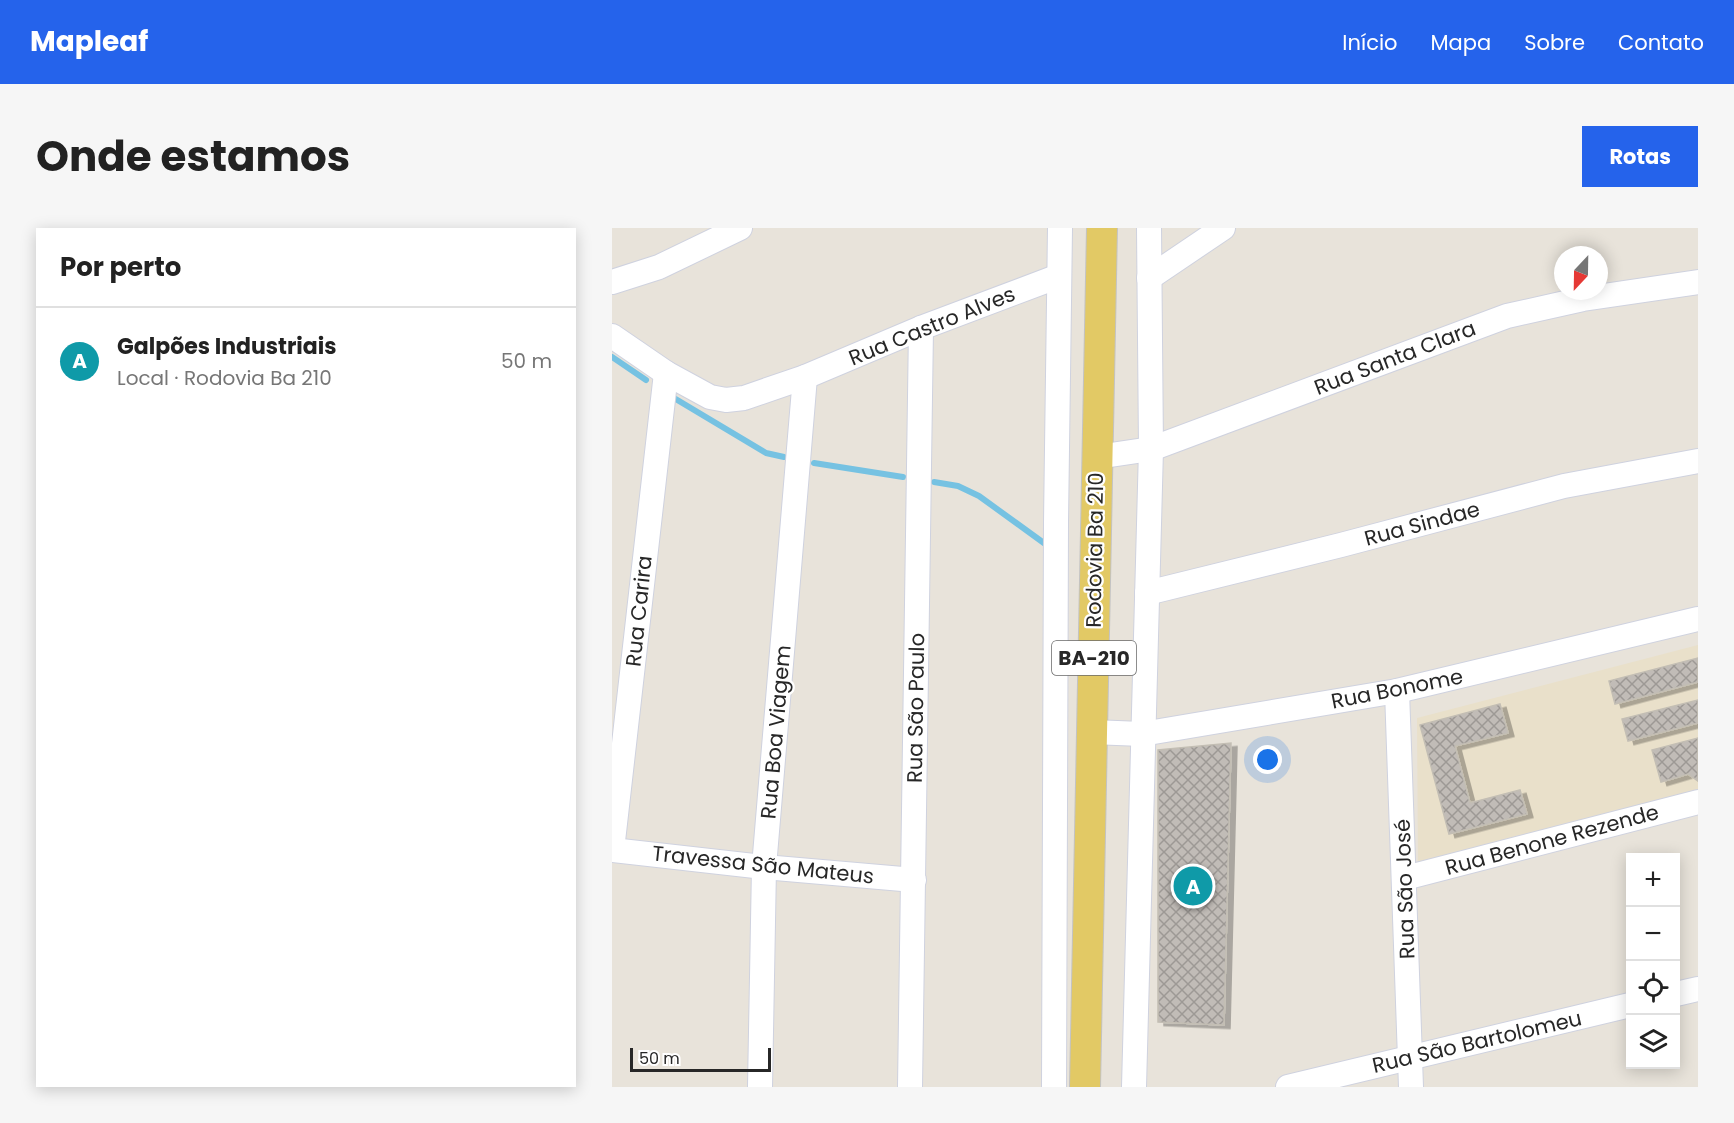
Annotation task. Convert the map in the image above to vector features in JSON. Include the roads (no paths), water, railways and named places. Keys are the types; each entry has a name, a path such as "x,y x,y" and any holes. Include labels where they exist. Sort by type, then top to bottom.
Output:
{"main road":[{"name":"Rodovia Ba 210","path":"1085,1087 1102,228"}],"street":[{"path":"612,282 659,267 740,228"},
{"name":"Rodovia Ba 210","path":"1054,1087 1056,523 1060,228"},
{"path":"1134,1087 1151,449 1149,228"},
{"path":"1149,278 1223,228"},
{"name":"Rua Castro Alves","path":"612,336 666,373 710,397 726,400 744,398 805,377 921,328 1059,276"},
{"name":"Rua Santa Clara","path":"1097,457 1151,449 1507,316 1583,299 1698,282"},
{"name":"Rua São Paulo","path":"910,1087 921,328"},
{"name":"Rua Carira","path":"612,850 666,373"},
{"name":"Rua Boa Viagem","path":"760,1087 765,867 805,377"},
{"name":"Rua Sindae","path":"1147,593 1564,486 1698,461"},
{"name":"Rua Bonome","path":"1092,732 1142,734 1397,691 1698,620"},
{"name":"Rua São José","path":"1397,691 1411,1087"},
{"name":"Rua Benone Rezende","path":"1405,878 1698,802"},
{"name":"Travessa São Mateus","path":"612,850 914,880"},
{"path":"1680,993 1698,989"},
{"name":"Rua São Bartolomeu","path":"1288,1087 1626,1006"}],"waterway":[{"path":"612,357 646,380"},
{"path":"674,398 766,453 784,457"},
{"path":"814,463 903,477"},
{"path":"934,482 958,486 979,496 1048,546"}],"place":[{"name":"Galpões Industriais","path":"1193,886"}]}
